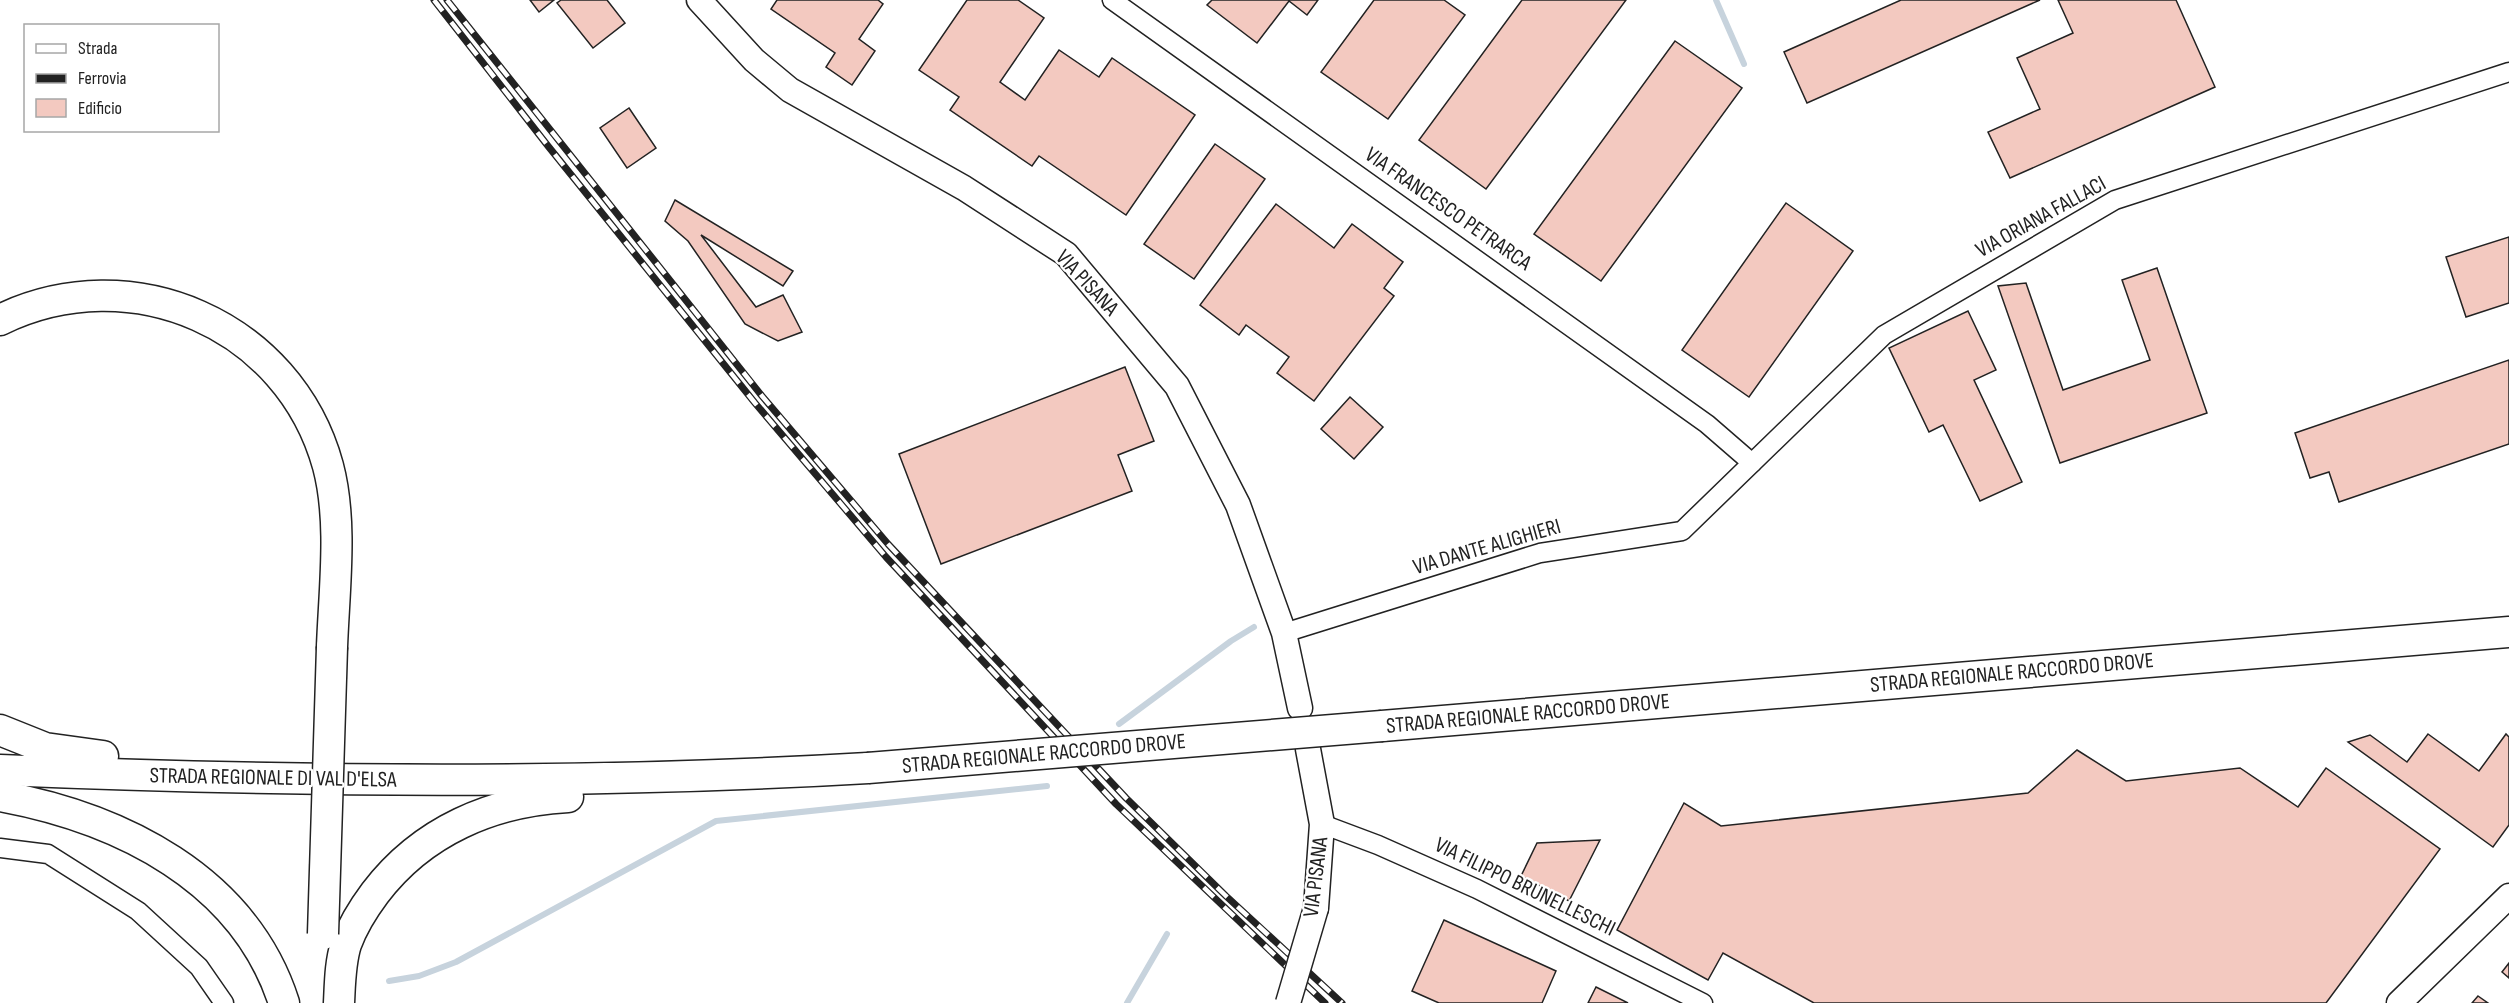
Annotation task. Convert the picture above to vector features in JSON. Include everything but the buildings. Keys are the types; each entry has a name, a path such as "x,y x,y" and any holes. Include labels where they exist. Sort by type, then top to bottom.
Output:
{"main road":[{"path":"0,320 33,306 68,298 101,296 144,299 185,309 213,322 241,340 270,365 295,394 307,414 328,468 335,524 321,1003"},
{"name":"STRADA REGIONALE RACCORDO DROVE","path":"547,789 775,789 834,781 868,768 2509,632"},
{"path":"0,730 45,748 101,756 474,767 547,789"},
{"name":"STRADA REGIONALE DI VAL D'ELSA","path":"0,770 547,789"},
{"path":"339,1003 343,957 356,922 378,889 406,859 436,836 466,819 507,806 547,789"},
{"path":"0,796 40,804 101,824 137,840 183,867 213,892 240,920 262,953 284,1003"}],"street":[{"name":"VIA FRANCESCO PETRARCA","path":"1112,0 1707,424 1752,463"},
{"name":"VIA PISANA","path":"707,5 754,60 790,90 964,188 1066,254 1177,386 1238,505 1284,633 1300,708"},
{"name":"VIA ORIANA FALLACI","path":"1752,463 1884,335 2115,200 2509,72"},
{"name":"VIA DANTE ALIGHIERI","path":"1284,633 1540,553 1682,531 1752,463"},
{"name":"VIA PISANA","path":"1288,1003 1316,908 1322,824 1308,749"},
{"name":"VIA FILIPPO BRUNELLESCHI","path":"1322,824 1477,889 1703,1003"},
{"path":"0,848 48,854 138,911 199,967 224,1003"},
{"path":"2400,1003 2509,896"}],"waterway":[{"path":"1716,0 1744,64"},
{"path":"1119,724 1231,641 1254,627"},
{"path":"389,981 419,976 456,962 716,821 1047,786"},
{"path":"1127,1003 1167,934"}],"railway":[{"path":"434,0 755,403 886,557 1116,804 1325,1003"},
{"path":"447,0 762,396 888,544 1126,798 1226,896 1342,1003"}]}
